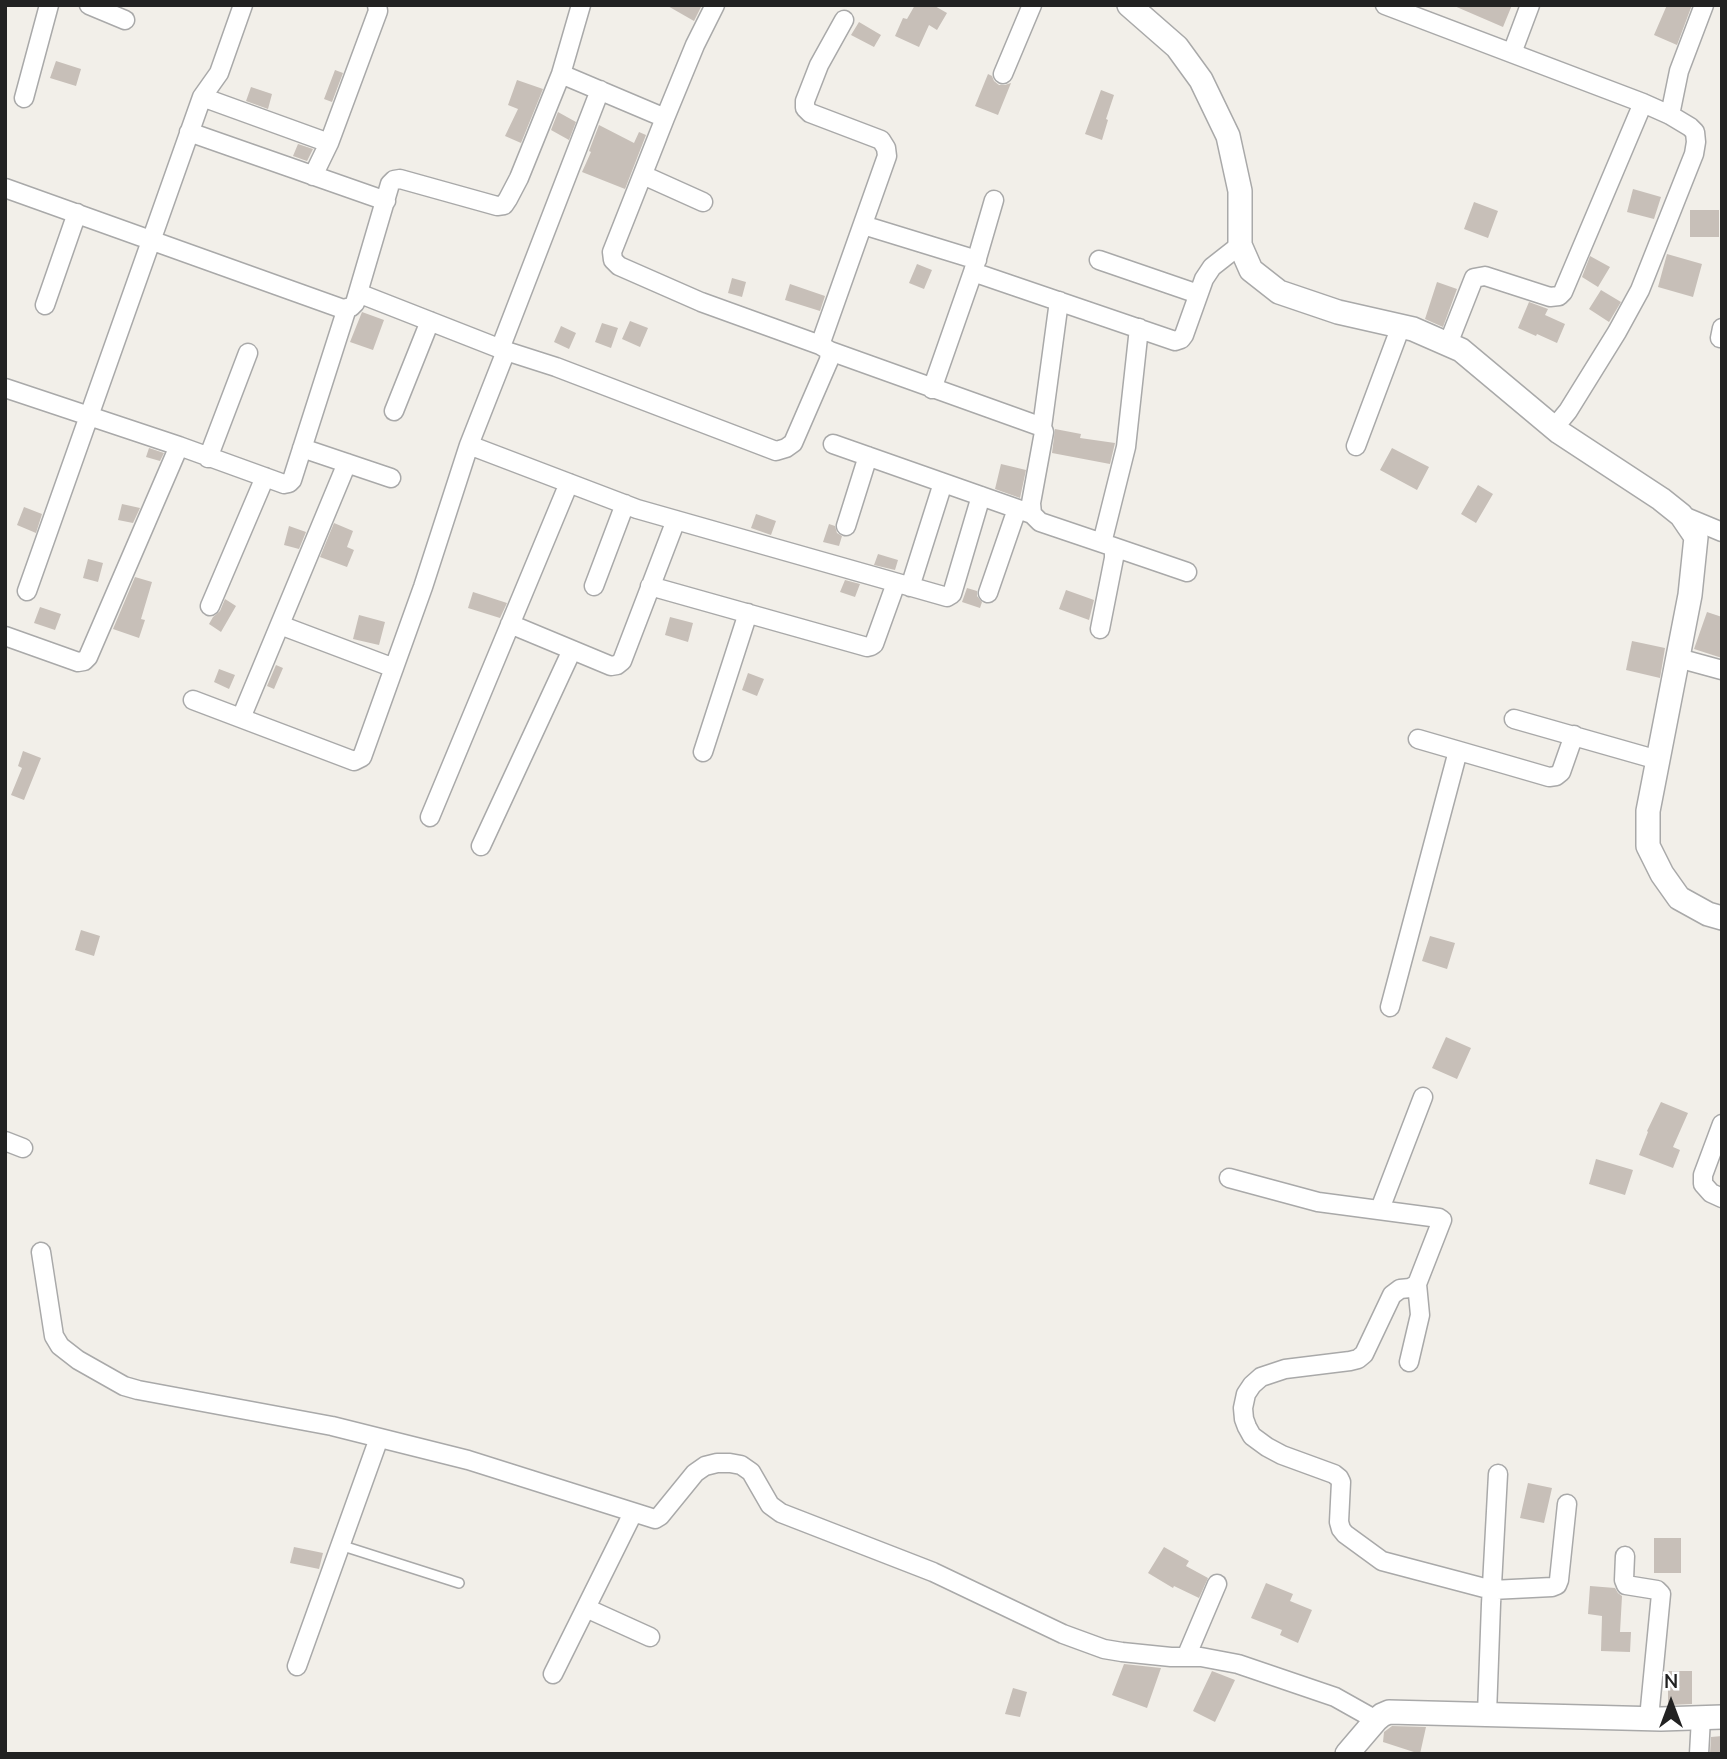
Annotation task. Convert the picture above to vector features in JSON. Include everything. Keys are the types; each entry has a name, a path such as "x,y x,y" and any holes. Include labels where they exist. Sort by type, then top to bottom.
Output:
{"street":[{"path":"24,98 49,5"},
{"path":"89,5 125,19"},
{"path":"26,591 189,132 202,97 219,73 243,5"},
{"path":"313,176 329,143 378,11 377,5"},
{"path":"5,188 343,309 348,308 355,303 390,184 394,180 497,206 504,205 519,178 561,74 581,5"},
{"path":"715,5 695,45 665,118 612,252 613,260 619,266 701,302 932,389 1042,427"},
{"path":"1003,74 1032,5"},
{"path":"1129,5 1177,47 1200,80 1228,136 1240,191 1240,245 1251,270 1279,292 1338,312 1413,329 1461,350 1555,428 1661,499 1681,515 1696,537 1690,595 1648,811 1648,846 1662,874 1679,898 1708,914 1722,918"},
{"path":"1385,5 1416,11 1513,53 1643,103 1670,115 1695,132 1693,154 1640,290 1610,344 1555,428"},
{"path":"1513,53 1530,5"},
{"path":"1670,115 1679,71 1704,5"},
{"path":"358,293 776,451 786,449 793,443 828,360 825,348 887,156 881,141 810,113 806,108 805,101 820,65 844,19"},
{"path":"561,74 665,118"},
{"path":"193,700 354,761 362,757 423,587 469,445 600,90"},
{"path":"202,97 329,143"},
{"path":"1448,344 1474,278 1485,276 1550,297 1559,296 1563,292 1643,103"},
{"path":"189,132 386,201"},
{"path":"643,175 703,202"},
{"path":"932,389 975,266 994,200"},
{"path":"45,306 77,213"},
{"path":"863,225 975,266 1059,301 1175,341 1181,340 1184,335 1204,279 1212,267 1240,245"},
{"path":"1099,260 1198,294"},
{"path":"988,593 1031,503 1044,432 1042,427 1059,301"},
{"path":"5,388 284,484 289,483 348,308"},
{"path":"394,411 430,321"},
{"path":"1356,446 1401,326"},
{"path":"1106,544 1126,447 1139,328"},
{"path":"208,458 248,353"},
{"path":"833,444 1025,512 1040,522 1187,572"},
{"path":"469,445 625,504 947,597 952,594 981,496"},
{"path":"5,636 78,662 88,657 179,446"},
{"path":"302,448 391,478"},
{"path":"846,526 869,456"},
{"path":"241,718 347,463"},
{"path":"211,606 265,477"},
{"path":"430,817 569,483"},
{"path":"650,586 871,646 903,585 943,483"},
{"path":"594,586 625,504"},
{"path":"1681,515 1722,531"},
{"path":"510,624 611,666 617,665 622,661 676,520"},
{"path":"1100,629 1114,558 1114,551 1106,544"},
{"path":"704,752 748,614"},
{"path":"280,625 394,667"},
{"path":"481,846 572,650"},
{"path":"1678,658 1722,670"},
{"path":"1514,719 1658,760"},
{"path":"1418,740 1549,777 1562,772 1574,735"},
{"path":"1390,1007 1458,751"},
{"path":"1380,1209 1423,1097"},
{"path":"1722,1124 1703,1175 1703,1184 1711,1193 1722,1198"},
{"path":"5,1141 23,1148"},
{"path":"1229,1178 1318,1202 1442,1220 1418,1284 1420,1315 1409,1362"},
{"path":"41,1252 54,1336 60,1346 78,1360 124,1386 332,1426 468,1460 655,1519 695,1473 705,1466 717,1463 741,1465 751,1472 770,1505 781,1513 933,1572 1063,1634 1104,1649 1143,1655 1217,1658 1335,1697 1376,1720"},
{"path":"1418,1284 1400,1289 1392,1295 1364,1354 1350,1361 1285,1369 1261,1377 1252,1385 1246,1394 1243,1408 1244,1419 1252,1436 1282,1455 1339,1478 1341,1529 1376,1557 1491,1597 1557,1585 1567,1504"},
{"path":"297,1666 379,1438"},
{"path":"1487,1714 1499,1474"},
{"path":"553,1674 633,1513"},
{"path":"1625,1556 1626,1585 1657,1590 1661,1594 1649,1718"},
{"path":"1186,1657 1217,1584"},
{"path":"586,1608 650,1637"},
{"path":"1347,1754 1376,1720 1389,1712 1711,1718 1699,1754"}],"lane":[{"path":"341,1545 459,1583"}],"building":[{"path":"666,5 702,5 694,21"},
{"path":"915,5 933,5 947,13 937,30 929,25 919,47 895,36 903,18 907,19"},
{"path":"1452,5 1512,5 1503,27"},
{"path":"1667,5 1692,5 1677,45 1654,35"},
{"path":"859,22 881,35 874,47 851,35"},
{"path":"56,61 81,69 76,86 50,78"},
{"path":"335,70 343,73 332,102 324,99"},
{"path":"988,74 999,85 1011,83 998,115 975,106"},
{"path":"517,80 543,89 521,143 505,136 518,109 508,105"},
{"path":"251,87 272,94 268,109 246,101"},
{"path":"1101,90 1114,95 1102,140 1085,134"},
{"path":"558,112 576,122 569,140 551,130"},
{"path":"599,125 634,143 639,132 646,135 625,189 582,172"},
{"path":"298,144 313,149 307,161 293,156"},
{"path":"1633,189 1661,197 1654,219 1627,212"},
{"path":"1474,202 1498,211 1488,238 1464,229"},
{"path":"1690,210 1719,210 1719,237 1690,237"},
{"path":"1667,254 1702,264 1693,297 1658,287"},
{"path":"1590,256 1610,267 1598,287 1582,277"},
{"path":"917,264 932,270 924,289 909,283"},
{"path":"732,278 746,282 742,297 728,293"},
{"path":"1437,282 1457,289 1443,327 1425,319"},
{"path":"790,284 825,296 820,311 785,300"},
{"path":"1601,290 1621,302 1609,322 1589,309"},
{"path":"1529,302 1548,309 1545,315 1565,324 1557,343 1518,328"},
{"path":"362,312 384,320 373,350 350,342"},
{"path":"630,321 648,328 640,347 622,339"},
{"path":"602,323 618,328 611,348 595,342"},
{"path":"561,326 576,333 569,349 554,342"},
{"path":"1055,429 1081,434 1080,438 1115,443 1110,464 1052,453"},
{"path":"149,448 164,453 160,461 146,457"},
{"path":"1392,448 1429,467 1417,490 1380,470"},
{"path":"1001,464 1026,470 1020,498 995,489"},
{"path":"1478,485 1493,494 1476,523 1461,514"},
{"path":"122,504 140,508 133,523 118,520"},
{"path":"24,507 42,514 36,533 17,525"},
{"path":"756,514 776,521 771,535 751,528"},
{"path":"334,523 353,531 347,547 354,550 347,567 320,557"},
{"path":"829,524 835,526 837,533 842,536 839,546 823,542"},
{"path":"289,526 306,532 299,549 284,545"},
{"path":"878,554 898,560 895,570 874,565"},
{"path":"88,559 103,563 98,582 83,578"},
{"path":"135,577 152,582 141,619 145,620 139,638 113,629"},
{"path":"845,580 860,584 855,597 840,592"},
{"path":"967,588 977,591 982,602 980,608 962,602"},
{"path":"1066,590 1094,600 1089,620 1059,609"},
{"path":"473,592 507,603 500,618 468,608"},
{"path":"225,599 236,606 221,632 209,624 220,611"},
{"path":"40,607 61,614 55,630 34,623"},
{"path":"1707,612 1722,617 1722,658 1694,649"},
{"path":"359,615 385,622 379,645 353,639"},
{"path":"670,617 693,623 688,642 665,635"},
{"path":"1632,641 1665,648 1660,678 1626,670"},
{"path":"276,665 283,668 274,689 267,686"},
{"path":"219,669 235,675 229,689 214,682"},
{"path":"748,673 764,679 757,696 742,690"},
{"path":"23,751 41,758 24,800 11,795 22,768 18,766"},
{"path":"81,930 100,936 94,956 75,950"},
{"path":"1430,936 1455,943 1447,969 1422,961"},
{"path":"1446,1037 1471,1048 1457,1079 1432,1068"},
{"path":"1661,1102 1688,1113 1673,1147 1680,1150 1673,1168 1639,1155"},
{"path":"1596,1159 1633,1170 1625,1195 1589,1184"},
{"path":"1528,1483 1552,1488 1544,1523 1520,1518"},
{"path":"1654,1538 1681,1538 1681,1573 1654,1573"},
{"path":"294,1547 323,1553 319,1569 290,1563"},
{"path":"1164,1547 1189,1561 1186,1566 1208,1578 1199,1598 1174,1586 1173,1588 1148,1573"},
{"path":"1266,1583 1293,1594 1290,1601 1312,1610 1298,1643 1280,1635 1282,1630 1251,1618"},
{"path":"1590,1586 1615,1588 1622,1596 1620,1632 1631,1632 1630,1652 1601,1651 1602,1616 1588,1614"},
{"path":"1124,1664 1161,1668 1147,1708 1112,1695"},
{"path":"1212,1671 1235,1680 1215,1722 1193,1711"},
{"path":"1668,1671 1692,1671 1692,1704 1668,1705"},
{"path":"1013,1688 1027,1692 1020,1717 1005,1714"},
{"path":"1392,1726 1426,1727 1420,1754 1383,1742 1384,1732"},
{"path":"1722,1736 1722,1754 1710,1754 1711,1737"}]}
